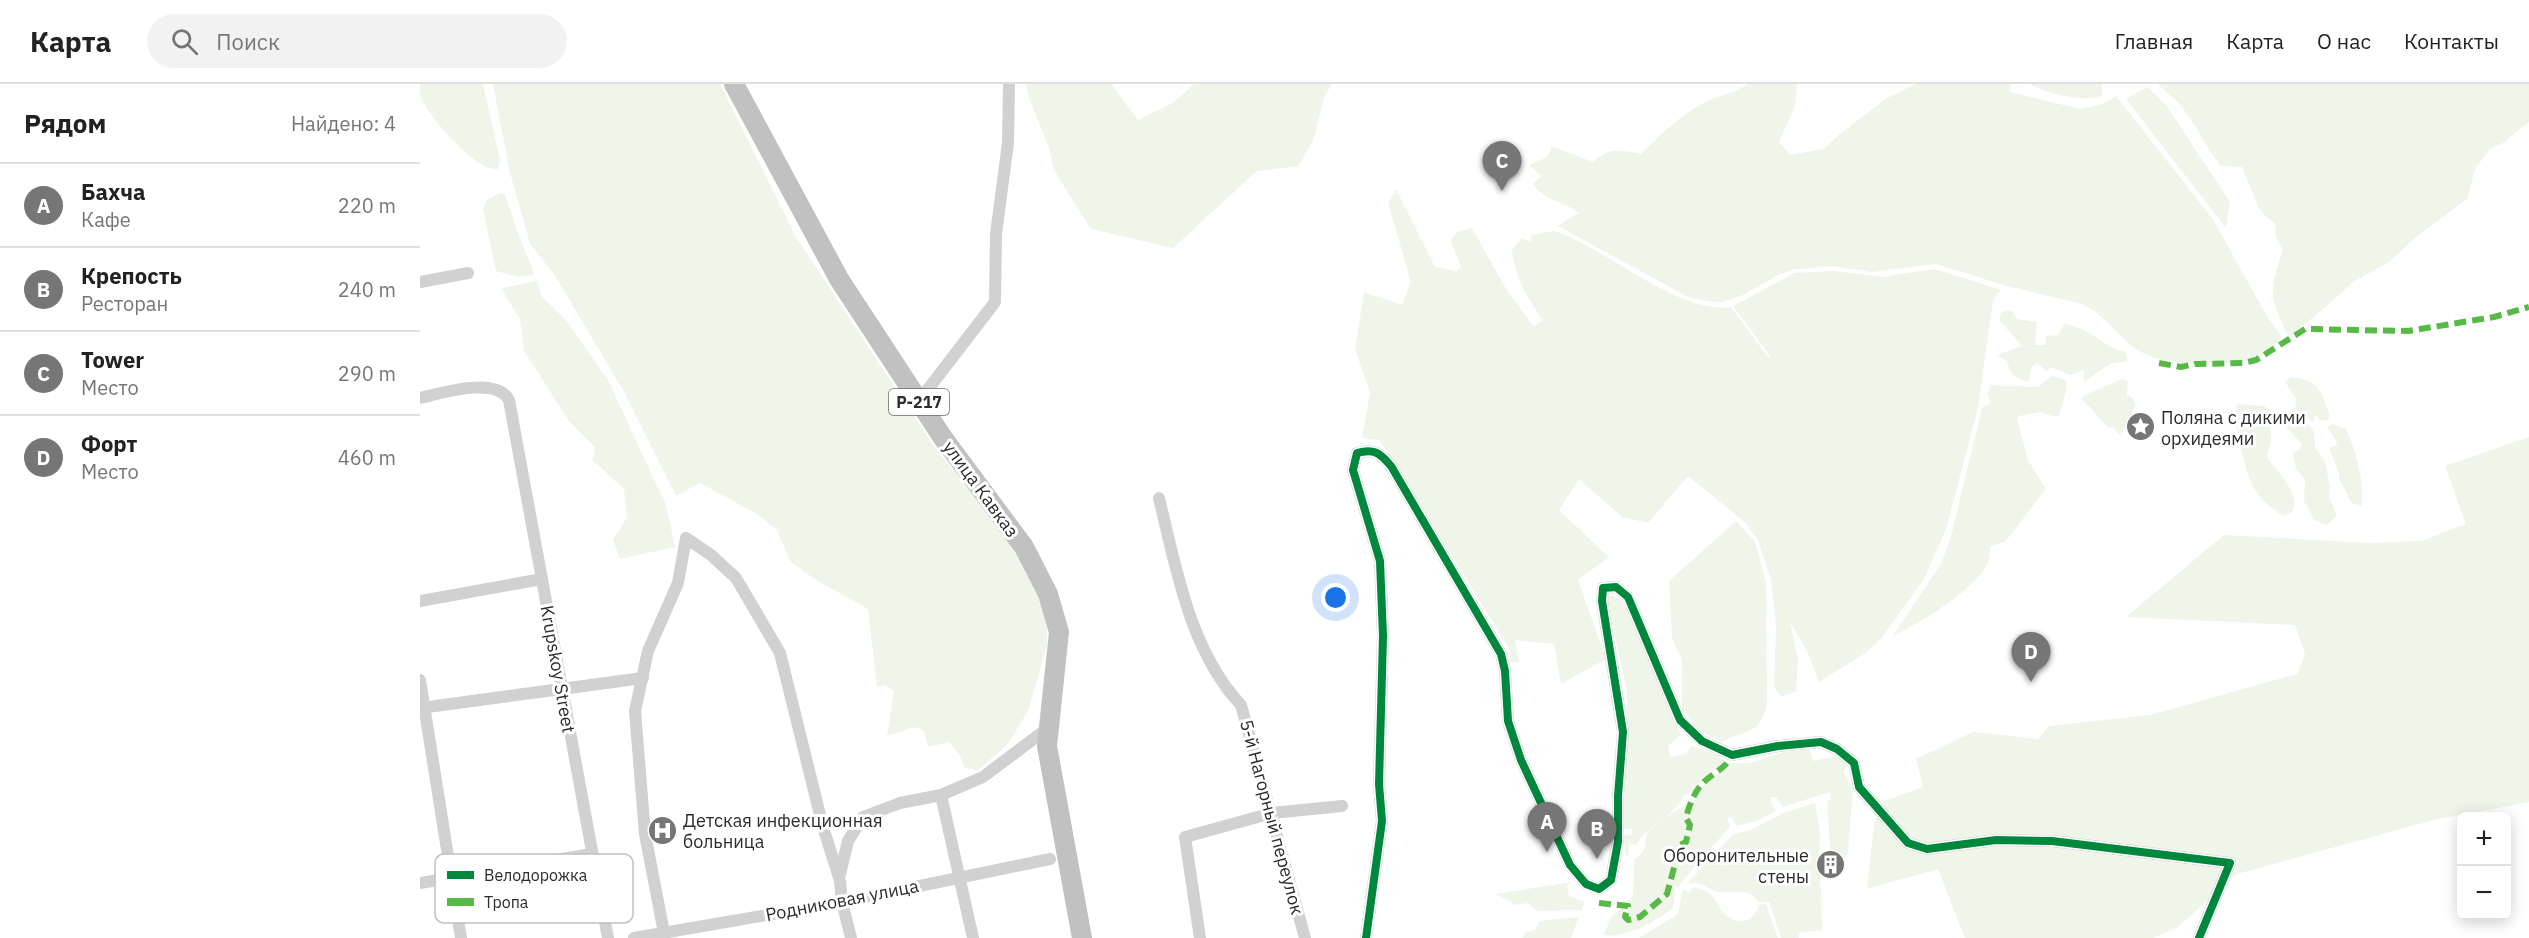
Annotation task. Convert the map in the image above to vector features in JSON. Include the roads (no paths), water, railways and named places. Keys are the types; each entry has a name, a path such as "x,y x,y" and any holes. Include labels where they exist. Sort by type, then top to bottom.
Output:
{"highway":[{"name":"улица Кавказ","path":"734,84 819,245 919,401 1024,547 1048,594 1059,632 1047,746 1082,938"}],"street":[{"path":"919,401 995,302 996,234 1008,143 1009,84"},
{"path":"420,282 468,273"},
{"name":"Krupskoy Street","path":"420,398 472,387 499,389 506,393 509,400 592,854"},
{"path":"1366,938 1382,821 1379,784 1383,636 1380,561 1353,470 1357,453 1367,450 1379,452 1391,466 1501,654 1505,671 1508,721 1521,760 1570,865 1591,887 1599,889 1611,880 1618,843 1618,796 1623,732 1602,601 1603,588 1616,587 1628,597 1680,720 1702,741 1732,755 1778,746 1821,742 1837,749 1854,763 1859,787 1908,843 1927,849 1996,840 2052,841 2230,863 2199,938"},
{"name":"5-й Нагорный переулок","path":"1159,498 1191,622 1226,690 1241,705 1305,938"},
{"path":"664,933 645,834 635,711 648,651 678,583 686,538 711,555 736,578 780,653 840,881"},
{"path":"420,601 542,579"},
{"path":"422,708 643,678"},
{"path":"420,680 422,708 448,854"},
{"path":"852,938 842,902 840,866 848,841 863,816 900,803 941,795 983,777 1048,728"},
{"path":"941,795 973,938"},
{"path":"1200,938 1185,837 1272,813 1342,806"},
{"name":"Родниковая улица","path":"634,938 842,902 1050,859"},
{"path":"420,884 435,881"},
{"path":"459,923 461,938"},
{"name":"Krupskoy Street","path":"605,923 608,938"}],"place":[{"name":"Tower","path":"1502,191"},
{"name":"Поляна с дикими орхидеями","path":"2140,427"},
{"name":"Форт","path":"2031,682"},
{"name":"Детская инфекционная больница","path":"662,830"},
{"name":"Бахча","path":"1547,852"},
{"name":"Крепость","path":"1597,859"},
{"name":"Оборонительные стены","path":"1830,865"}]}
